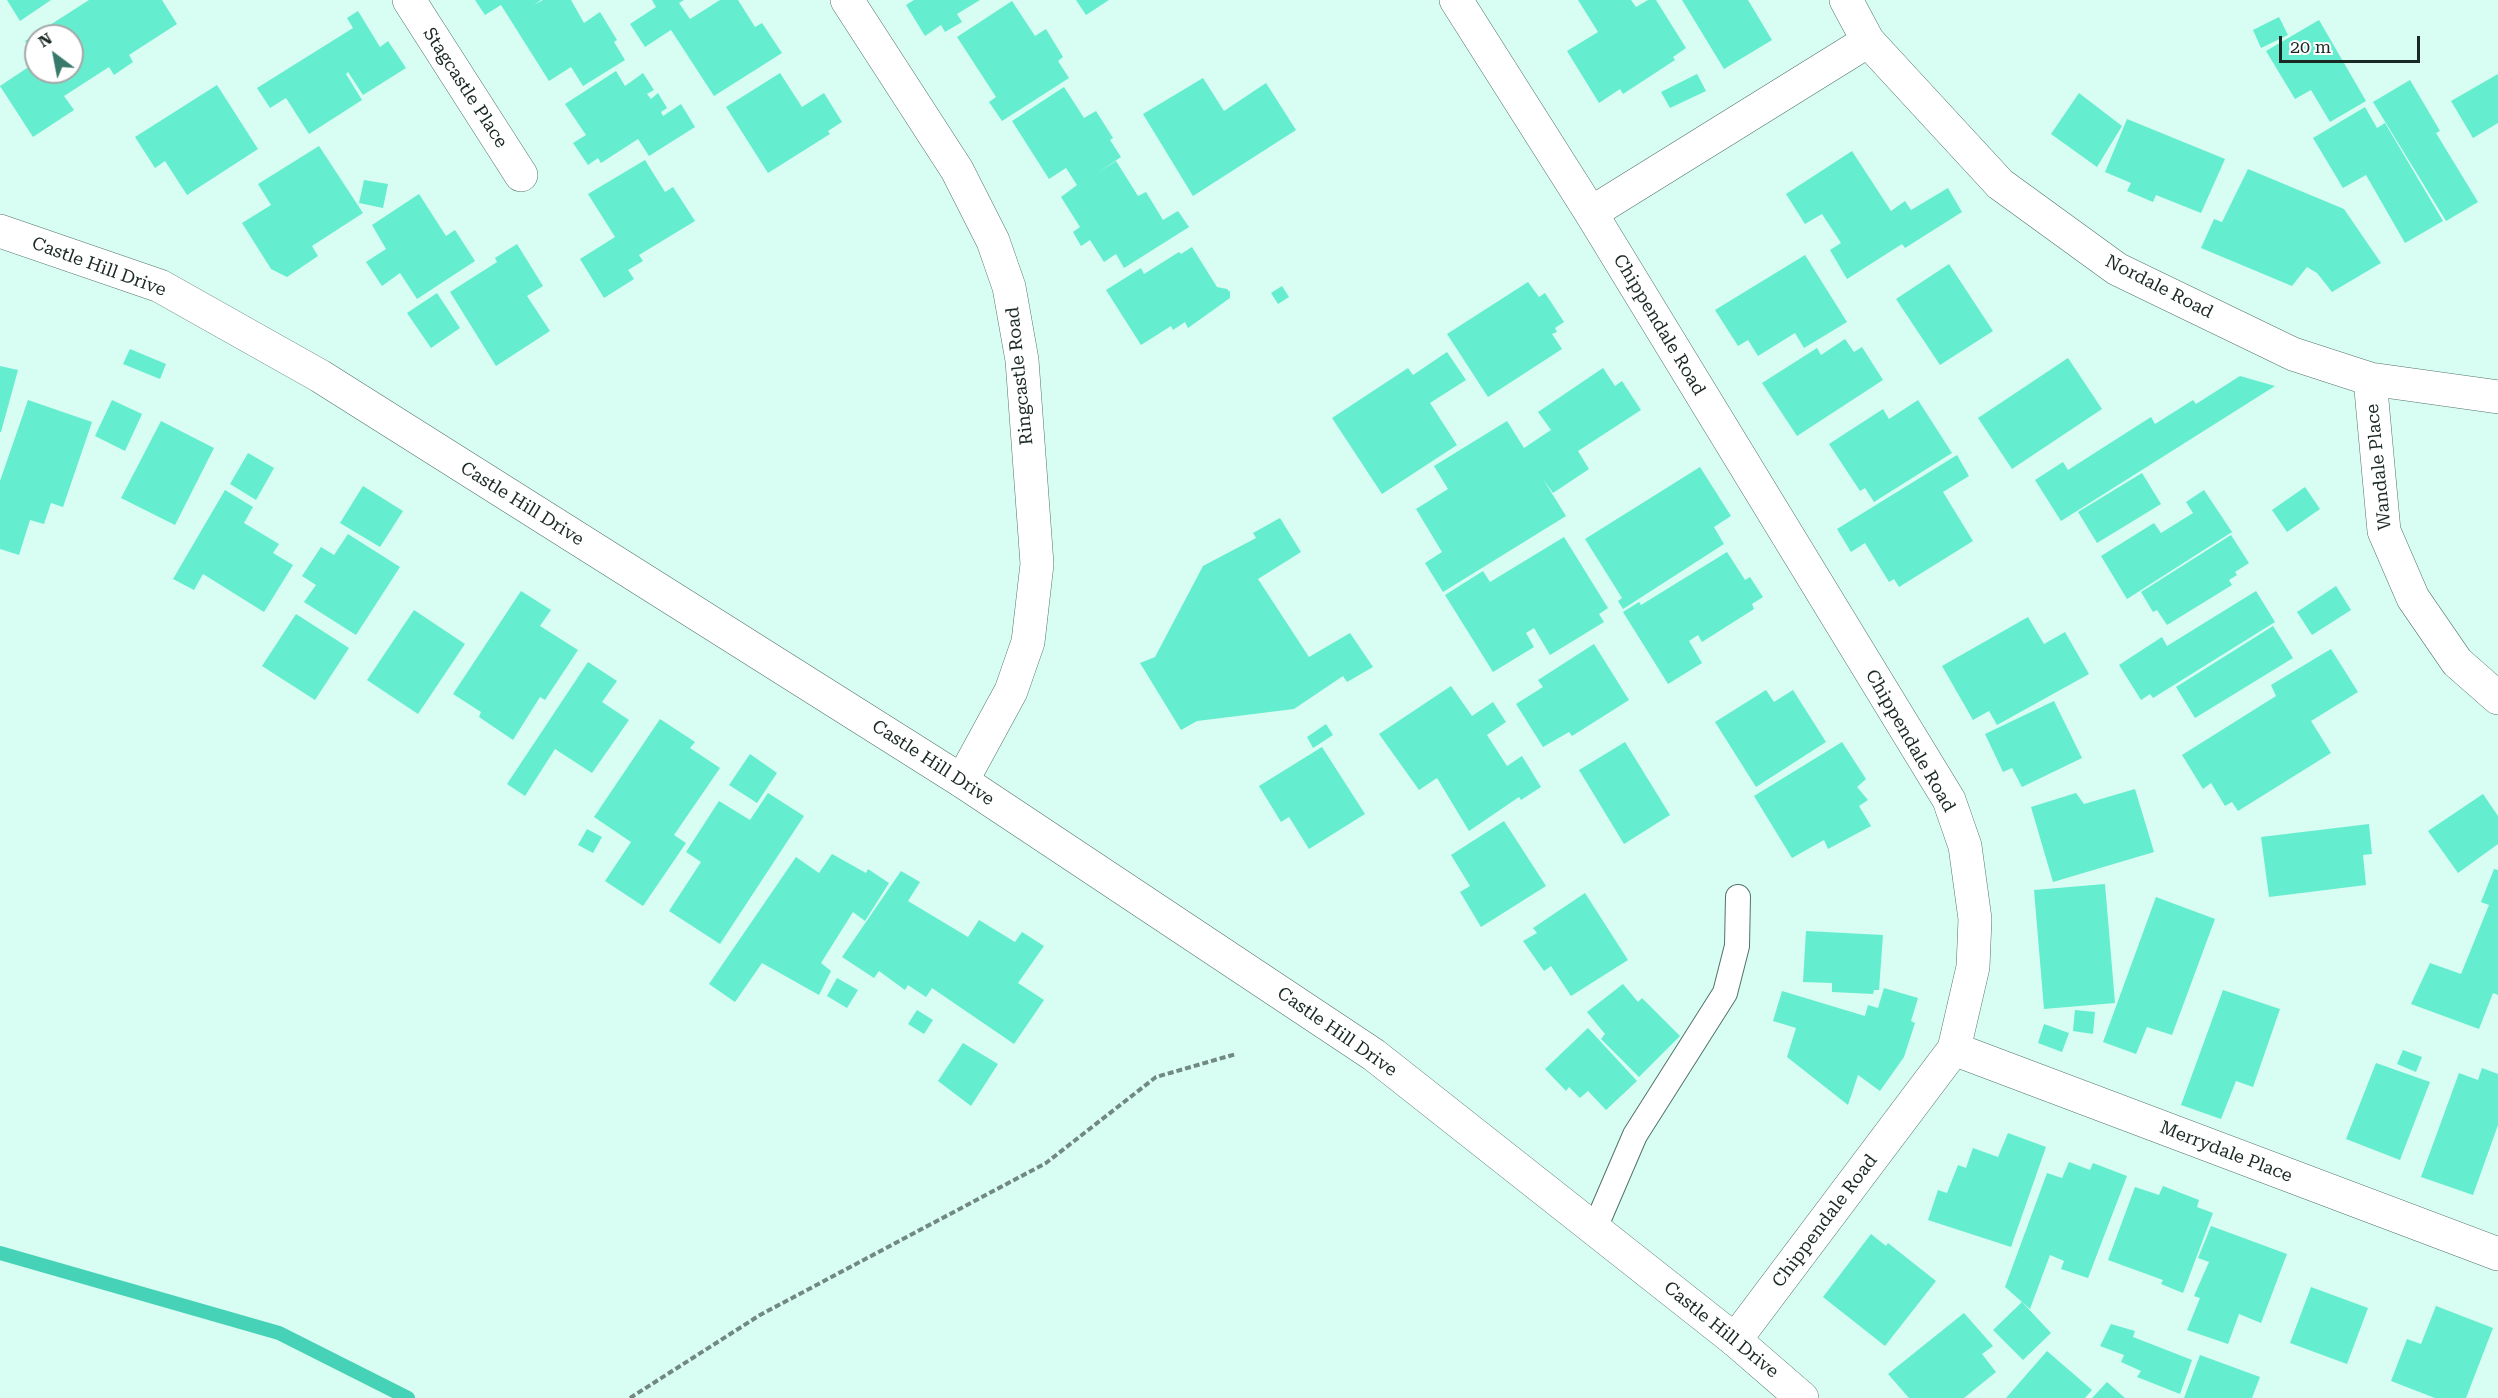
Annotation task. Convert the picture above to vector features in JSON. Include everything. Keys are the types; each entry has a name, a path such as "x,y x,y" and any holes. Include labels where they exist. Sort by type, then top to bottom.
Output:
{"street":[{"name":"Stagcastle Place","path":"409,0 521,176"},
{"name":"Ringcastle Road","path":"847,0 957,170 993,241 1009,287 1022,360 1037,564 1028,642 1011,691 962,781"},
{"name":"Chippendale Road","path":"1456,0 1591,213 1948,800 1965,846 1975,919 1973,967 1954,1050 1736,1340"},
{"name":"Nordale Road","path":"1846,0 1868,40 2000,184 2117,269 2293,354 2370,379 2498,397"},
{"path":"1591,213 1868,40"},
{"name":"Castle Hill Drive","path":"0,231 160,286 320,376 962,781 1374,1055 1736,1340 1802,1398"},
{"name":"Wandale Place","path":"2370,379 2384,531 2413,598 2457,662 2498,698"},
{"name":"Merrydale Place","path":"1954,1050 2498,1254"}],"lane":[{"path":"1594,1228 1635,1135 1725,993 1737,946 1738,897"}],"path":[{"path":"630,1398 760,1315 1046,1163 1156,1077 1236,1054"}],"building":[{"path":"7,0 51,0 20,21"},
{"path":"89,0 162,0 177,24 129,55 133,62 114,75 109,67 84,83 84,24 52,24"},
{"path":"475,0 541,0 534,5 543,0 571,0 584,23 600,12 617,40 614,42 625,60 583,86 571,67 549,81 501,5 485,15"},
{"path":"652,0 684,0 679,3 690,19 720,0 738,0 755,27 762,23 782,53 714,96 671,30 645,47 630,24 656,7"},
{"path":"914,0 980,0 957,14 962,22 945,32 941,25 925,36 906,5"},
{"path":"1076,0 1109,0 1086,15"},
{"path":"1578,0 1631,0 1636,7 1648,0 1656,0 1686,48 1673,57 1675,60 1623,94 1620,89 1599,103 1567,51 1598,32"},
{"path":"1682,0 1748,0 1772,40 1724,69"},
{"path":"1012,1 1035,36 1046,29 1063,57 1058,61 1069,78 1002,121 989,102 996,97 957,37"},
{"path":"358,11 380,47 388,41 406,68 363,95 348,72 346,74 362,100 309,134 286,98 270,108 257,88 353,28 347,18"},
{"path":"2279,17 2288,35 2261,48 2253,30"},
{"path":"2319,20 2366,101 2330,122 2311,90 2295,99 2266,51"},
{"path":"24,70 24,84 83,84 64,96 74,110 33,137 0,86"},
{"path":"616,71 625,86 643,73 654,90 647,94 651,99 658,93 667,108 661,112 663,116 681,104 695,127 649,156 638,139 601,163 598,158 588,165 573,143 586,135 565,104"},
{"path":"780,73 802,107 824,93 842,122 828,131 830,134 768,173 726,107"},
{"path":"1697,74 1706,91 1670,108 1661,92"},
{"path":"2498,74 2498,123 2473,138 2451,101"},
{"path":"1203,78 1224,111 1266,83 1296,130 1193,196 1143,114"},
{"path":"2410,80 2440,131 2436,133 2478,202 2446,221 2373,102"},
{"path":"217,85 258,149 187,195 165,161 155,168 135,137"},
{"path":"1064,87 1084,118 1096,111 1113,138 1110,140 1121,157 1096,174 1116,161 1138,196 1146,192 1163,220 1178,211 1189,227 1124,268 1116,254 1104,262 1090,240 1081,246 1073,232 1080,227 1061,197 1077,185 1066,168 1049,179 1012,121"},
{"path":"2079,93 2122,126 2097,167 2051,134"},
{"path":"2365,107 2377,128 2385,123 2443,221 2405,243 2366,175 2343,188 2313,138"},
{"path":"2127,119 2225,159 2201,213 2156,195 2153,202 2127,191 2131,183 2105,172"},
{"path":"319,146 363,213 312,246 318,256 287,277 271,269 242,223 271,205 258,184"},
{"path":"1852,151 1891,211 1905,201 1911,210 1948,188 1962,212 1905,248 1902,244 1847,279 1830,250 1841,243 1822,214 1805,224 1786,194"},
{"path":"645,160 665,192 673,187 695,221 639,255 643,261 628,270 634,279 604,298 580,259 615,237 588,194"},
{"path":"2248,169 2344,209 2381,263 2332,292 2317,273 2307,267 2292,286 2201,248 2214,219 2222,222"},
{"path":"364,180 388,184 383,208 359,203"},
{"path":"419,194 446,236 455,230 475,261 417,299 400,273 382,286 366,262 386,249 372,225"},
{"path":"517,244 543,286 527,296 550,331 496,366 450,292 497,262 495,258"},
{"path":"1192,247 1217,287 1227,289 1230,292 1230,298 1188,328 1185,322 1173,330 1171,326 1141,345 1106,290 1141,268 1144,274 1179,252 1181,254"},
{"path":"1805,255 1847,322 1804,348 1795,333 1758,356 1748,340 1738,346 1715,310"},
{"path":"1949,264 1993,331 1940,365 1896,299"},
{"path":"1528,282 1539,297 1545,293 1564,322 1555,328 1557,332 1552,334 1562,349 1488,397 1447,334"},
{"path":"1282,286 1289,297 1278,304 1271,293"},
{"path":"437,293 460,328 431,348 407,313"},
{"path":"1845,339 1854,352 1862,347 1883,380 1797,436 1762,383 1817,348 1821,355"},
{"path":"130,349 166,364 160,379 123,364"},
{"path":"1447,352 1466,380 1430,403 1457,445 1382,494 1332,418 1408,368 1413,375"},
{"path":"2068,358 2102,409 2012,469 1978,418"},
{"path":"0,366 18,370 1,432 0,432"},
{"path":"1603,368 1615,386 1622,381 1641,410 1578,451 1589,469 1553,493 1543,479 1566,516 1443,592 1425,563 1442,552 1416,509 1448,489 1434,466 1507,421 1524,448 1551,430 1538,412"},
{"path":"2240,376 2275,386 2061,521 2035,480 2063,462 2068,470 2151,417 2155,424 2193,400 2196,404"},
{"path":"28,400 92,422 63,507 51,503 44,524 30,520 19,555 0,549 0,481"},
{"path":"112,400 142,414 125,451 95,436"},
{"path":"1918,400 1952,453 1874,502 1865,488 1860,491 1829,444 1883,409 1889,419"},
{"path":"161,421 214,448 175,525 121,498"},
{"path":"248,453 274,468 256,500 230,484"},
{"path":"1957,455 1969,476 1943,492 1973,541 1899,587 1894,579 1889,582 1865,543 1851,552 1837,529"},
{"path":"1700,467 1731,516 1714,527 1724,544 1623,609 1618,601 1622,598 1585,539"},
{"path":"2142,473 2161,504 2097,543 2078,512"},
{"path":"363,486 403,511 380,547 340,523"},
{"path":"2305,487 2320,509 2287,532 2272,510"},
{"path":"225,490 253,507 244,523 279,544 273,553 293,565 264,612 203,574 194,590 173,579"},
{"path":"2204,490 2232,532 2127,599 2101,556 2154,523 2161,533 2193,513 2186,502"},
{"path":"1280,518 1301,552 1258,579 1309,657 1350,633 1373,667 1347,682 1343,676 1294,709 1197,721 1181,730 1140,663 1155,657 1203,566 1256,538 1253,533"},
{"path":"348,534 400,567 356,635 304,602 316,585 302,576 321,547 334,555"},
{"path":"2231,535 2249,563 2235,572 2237,575 2229,580 2232,585 2167,625 2157,610 2153,612 2141,592"},
{"path":"1564,537 1608,608 1599,614 1604,622 1550,655 1534,628 1526,633 1534,647 1493,672 1445,595 1483,571 1490,582"},
{"path":"1727,552 1745,580 1750,577 1763,597 1752,604 1754,609 1702,642 1698,635 1689,641 1702,663 1668,684 1623,612 1639,602 1641,605"},
{"path":"2336,586 2351,610 2312,635 2297,612"},
{"path":"521,591 551,610 540,626 578,650 545,700 540,697 513,740 479,717 481,712 453,694"},
{"path":"2256,591 2275,622 2153,698 2150,694 2141,700 2119,665 2162,637 2167,646"},
{"path":"414,610 465,644 418,714 367,680"},
{"path":"296,614 349,648 315,700 262,666"},
{"path":"2028,617 2044,644 2065,632 2089,674 1997,725 1989,711 1973,720 1942,666"},
{"path":"2273,626 2293,658 2195,718 2176,687"},
{"path":"1594,644 1629,700 1572,736 1569,732 1543,747 1516,704 1543,687 1538,680"},
{"path":"2331,649 2358,692 2311,721 2331,753 2238,811 2232,802 2225,806 2211,783 2203,789 2182,755 2276,696 2271,685"},
{"path":"588,662 617,681 602,702 629,720 592,773 555,749 525,796 507,784"},
{"path":"1451,686 1472,716 1493,702 1506,722 1487,735 1507,766 1522,756 1541,787 1521,800 1519,797 1469,831 1437,778 1419,790 1379,734"},
{"path":"1766,690 1774,702 1793,690 1826,742 1756,787 1715,722"},
{"path":"2054,701 2082,758 2022,787 2012,768 2003,772 1985,734"},
{"path":"660,719 695,742 690,748 720,768 674,835 686,843 643,906 605,881 631,842 594,817"},
{"path":"1326,724 1333,735 1313,748 1307,737"},
{"path":"1625,742 1670,815 1624,844 1579,770"},
{"path":"1842,742 1866,779 1857,787 1868,800 1859,806 1871,826 1828,849 1824,840 1792,858 1754,796"},
{"path":"1322,747 1365,814 1309,849 1289,817 1281,822 1259,786"},
{"path":"750,754 777,773 757,803 729,785"},
{"path":"2135,789 2154,852 2053,882 2031,807 2076,793 2084,804"},
{"path":"768,793 804,816 720,944 669,911 701,862 686,852 719,801 750,820"},
{"path":"2483,794 2498,816 2498,844 2458,873 2428,831"},
{"path":"1504,821 1546,886 1481,927 1460,892 1470,886 1451,855"},
{"path":"2369,824 2372,854 2363,855 2366,885 2269,897 2261,837"},
{"path":"587,829 602,837 593,853 578,845"},
{"path":"832,854 866,873 868,869 889,883 865,921 853,912 821,963 831,971 819,995 762,963 735,1002 709,984 796,857 819,873"},
{"path":"2494,869 2498,870 2498,995 2493,993 2479,1029 2411,1004 2430,963 2461,974 2489,905 2481,902"},
{"path":"901,871 920,882 908,901 968,937 979,920 1015,942 1022,932 1044,946 1018,983 1044,1000 1014,1044 932,988 926,997 908,985 905,990 879,971 874,978 842,957"},
{"path":"2105,884 2115,1003 2044,1009 2034,890"},
{"path":"1585,893 1628,960 1571,996 1551,966 1544,971 1523,941 1537,933 1533,928"},
{"path":"2156,897 2215,919 2172,1035 2147,1027 2136,1054 2103,1042"},
{"path":"1806,931 1883,935 1879,990 1874,990 1873,994 1832,992 1832,983 1803,982"},
{"path":"837,978 858,990 847,1008 827,996"},
{"path":"1623,984 1638,1002 1642,998 1680,1036 1639,1077 1601,1039 1605,1034 1587,1012"},
{"path":"1884,988 1918,998 1911,1021 1915,1023 1904,1057 1880,1091 1858,1075 1848,1105 1787,1057 1796,1028 1773,1021 1782,991 1865,1016 1868,1005 1878,1008"},
{"path":"2223,990 2280,1009 2253,1087 2236,1081 2221,1119 2181,1105"},
{"path":"917,1010 933,1020 924,1034 908,1024"},
{"path":"2075,1010 2095,1012 2093,1034 2073,1031"},
{"path":"2044,1024 2069,1033 2062,1052 2038,1043"},
{"path":"1588,1028 1637,1081 1606,1110 1588,1091 1580,1098 1569,1087 1566,1091 1545,1069"},
{"path":"963,1043 998,1064 971,1106 938,1081"},
{"path":"2403,1050 2422,1057 2416,1072 2397,1064"},
{"path":"2376,1063 2430,1082 2400,1160 2346,1139"},
{"path":"2482,1068 2498,1074 2498,1125 2473,1195 2421,1177 2459,1073 2478,1080"},
{"path":"2008,1133 2046,1147 2011,1247 1928,1220 1938,1190 1947,1193 1958,1165 1966,1168 1973,1148 1998,1157"},
{"path":"2069,1162 2090,1170 2093,1163 2127,1176 2088,1278 2061,1269 2064,1261 2050,1255 2030,1309 2005,1287 2047,1173 2062,1178"},
{"path":"2163,1186 2199,1200 2197,1207 2213,1213 2183,1293 2161,1284 2163,1280 2108,1260 2135,1187 2159,1195"},
{"path":"2211,1226 2287,1254 2261,1323 2239,1314 2228,1344 2187,1330 2200,1298 2194,1296 2209,1262 2198,1258"},
{"path":"1871,1234 1886,1246 1888,1243 1936,1281 1885,1346 1823,1297"},
{"path":"2311,1287 2368,1308 2347,1364 2290,1343"},
{"path":"2022,1302 2051,1333 2023,1360 1993,1330"},
{"path":"2436,1306 2493,1328 2466,1398 2435,1398 2391,1381 2407,1339 2421,1344"},
{"path":"1964,1313 1993,1346 1982,1354 1996,1372 1964,1398 1909,1398 1888,1374"},
{"path":"2111,1324 2135,1331 2133,1337 2192,1360 2180,1394 2137,1377 2141,1371 2121,1362 2124,1355 2100,1346"},
{"path":"2047,1351 2092,1390 2085,1398 2006,1398"},
{"path":"2200,1355 2260,1377 2252,1398 2184,1398"},
{"path":"2107,1382 2125,1398 2092,1398"}],"waterway":[{"path":"0,1253 279,1333 408,1398"}]}
